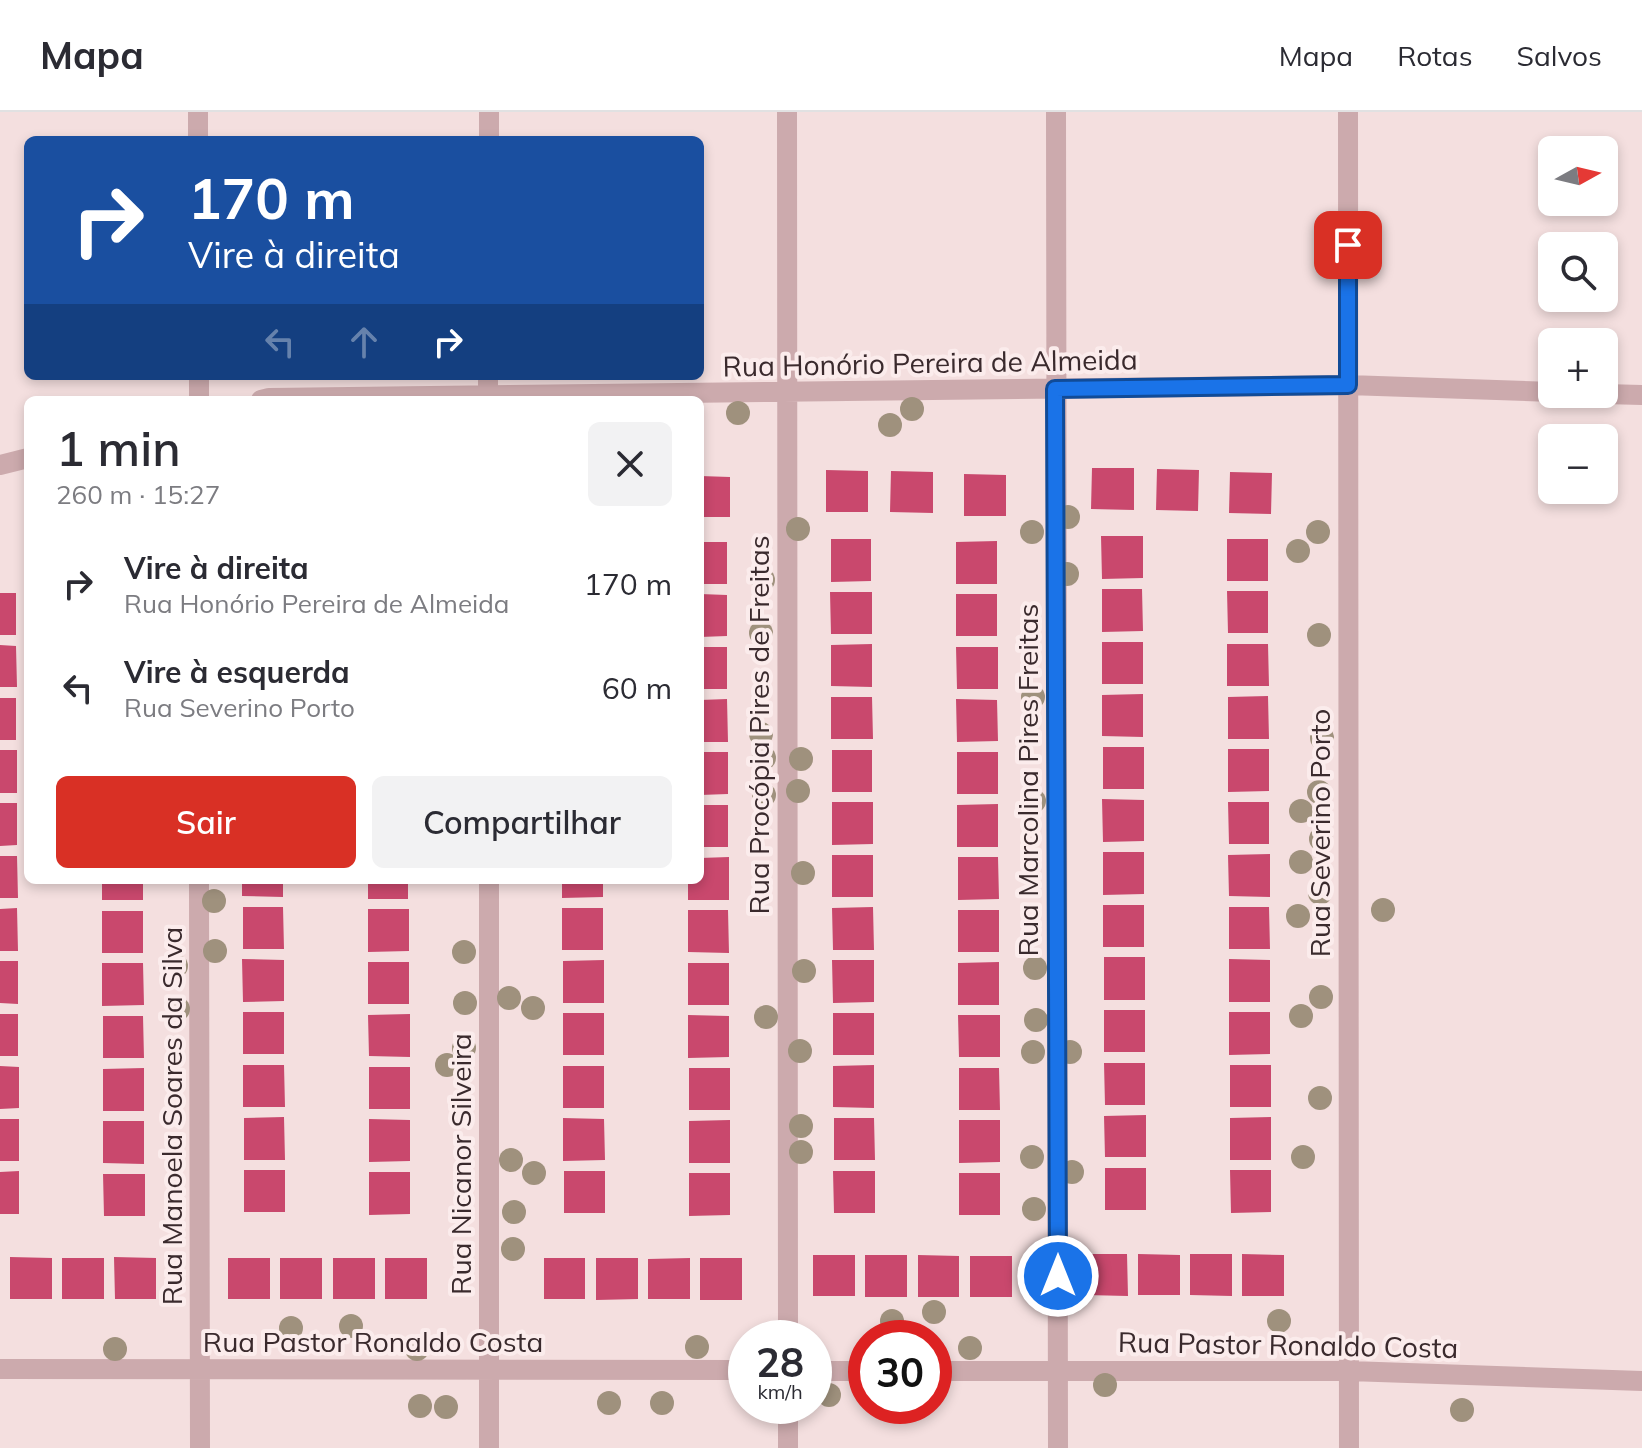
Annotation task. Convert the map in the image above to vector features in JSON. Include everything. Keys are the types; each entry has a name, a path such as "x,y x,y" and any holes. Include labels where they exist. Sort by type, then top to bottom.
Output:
{"street":[{"path":"198,112 198,136"},
{"path":"489,112 489,136"},
{"name":"Rua Procópia Pires de Freitas","path":"787,112 788,1320"},
{"name":"Rua Marcolina Pires Freitas","path":"1056,112 1058,1448"},
{"name":"Rua Severino Porto","path":"1348,112 1349,1448"},
{"name":"Rua Honório Pereira de Almeida","path":"332,396 488,391 787,393 1348,385 1538,392"},
{"path":"1618,394 1642,395"},
{"path":"0,465 24,459"},
{"name":"Rua Manoela Soares da Silva","path":"199,884 200,1448"},
{"name":"Rua Nicanor Silveira","path":"489,884 489,1448"},
{"name":"Rua Pastor Ronaldo Costa","path":"0,1369 728,1370"},
{"name":"Rua Pastor Ronaldo Costa","path":"952,1371 1349,1371 1642,1381"},
{"path":"788,1424 788,1448"}],"building":[{"path":"1092,468 1134,468 1134,510 1091,509"},
{"path":"1157,469 1199,470 1198,511 1156,510"},
{"path":"826,470 868,471 868,512 826,512"},
{"path":"891,471 933,472 933,513 890,512"},
{"path":"1230,472 1272,473 1271,514 1229,513"},
{"path":"964,474 1006,475 1006,516 964,516"},
{"path":"704,476 730,477 730,517 704,517"},
{"path":"1101,536 1143,536 1143,578 1102,579"},
{"path":"831,539 871,539 871,581 831,582"},
{"path":"1227,539 1268,539 1268,581 1227,581"},
{"path":"997,541 997,584 956,584 956,542"},
{"path":"704,542 727,542 727,584 704,584"},
{"path":"1102,589 1142,589 1143,631 1102,632"},
{"path":"1227,591 1268,591 1268,633 1228,633"},
{"path":"830,592 872,592 872,634 831,634"},
{"path":"0,593 16,593 16,635 0,635"},
{"path":"704,594 727,595 727,636 704,637"},
{"path":"956,594 997,594 997,636 956,636"},
{"path":"1102,642 1143,642 1143,684 1102,684"},
{"path":"872,644 872,687 831,686 831,645"},
{"path":"1227,644 1268,644 1269,686 1227,686"},
{"path":"0,645 16,646 17,687 0,687"},
{"path":"704,647 727,647 727,689 704,689"},
{"path":"956,647 998,647 998,689 957,689"},
{"path":"1143,694 1143,737 1102,736 1102,695"},
{"path":"1268,696 1269,739 1228,739 1228,697"},
{"path":"831,697 872,697 873,739 831,739"},
{"path":"0,698 16,698 16,740 0,740"},
{"path":"727,699 728,742 704,742 704,700"},
{"path":"956,699 997,700 998,741 957,742"},
{"path":"1103,747 1144,747 1144,789 1103,789"},
{"path":"1228,749 1269,749 1269,791 1228,792"},
{"path":"0,750 17,750 17,793 0,793"},
{"path":"832,750 872,750 872,792 832,792"},
{"path":"704,752 728,752 728,794 704,795"},
{"path":"957,752 998,752 998,794 957,794"},
{"path":"1102,799 1144,800 1144,841 1103,842"},
{"path":"832,802 873,802 873,844 832,845"},
{"path":"1228,802 1269,802 1269,844 1229,844"},
{"path":"0,803 17,803 17,845 0,846"},
{"path":"998,804 998,847 957,847 957,805"},
{"path":"704,805 728,805 728,847 704,847"},
{"path":"1103,852 1144,852 1144,894 1103,895"},
{"path":"1270,854 1270,897 1229,896 1228,855"},
{"path":"832,855 873,855 873,897 832,897"},
{"path":"0,856 17,856 18,898 0,898"},
{"path":"729,857 729,900 688,900 688,884 704,884 704,858"},
{"path":"958,857 998,857 999,899 958,900"},
{"path":"102,884 143,884 143,900 102,900"},
{"path":"242,884 283,884 283,897 242,896"},
{"path":"368,884 408,884 408,899 368,899"},
{"path":"562,884 603,884 603,897 562,898"},
{"path":"1103,905 1144,905 1144,947 1103,947"},
{"path":"243,907 283,907 284,949 243,949"},
{"path":"873,907 874,950 833,950 832,908"},
{"path":"1229,907 1269,907 1270,949 1229,949"},
{"path":"17,908 18,951 0,951 0,909"},
{"path":"562,908 603,908 603,950 562,950"},
{"path":"368,909 409,909 409,951 368,952"},
{"path":"688,910 728,910 729,953 688,952"},
{"path":"958,910 999,910 999,952 958,952"},
{"path":"102,911 143,911 143,953 102,953"},
{"path":"1104,957 1145,957 1145,1000 1104,1000"},
{"path":"242,959 284,960 284,1001 243,1002"},
{"path":"1229,959 1270,960 1270,1002 1229,1002"},
{"path":"604,960 604,1003 563,1003 563,961"},
{"path":"832,960 874,960 874,1002 833,1003"},
{"path":"0,961 18,961 18,1004 0,1003"},
{"path":"368,962 409,962 409,1004 368,1004"},
{"path":"999,962 999,1005 958,1005 958,963"},
{"path":"102,963 143,963 144,1005 102,1006"},
{"path":"688,963 729,963 729,1005 688,1005"},
{"path":"1104,1010 1145,1010 1145,1052 1104,1052"},
{"path":"243,1012 284,1012 284,1054 243,1054"},
{"path":"1229,1012 1270,1012 1270,1054 1229,1055"},
{"path":"563,1013 604,1013 604,1055 563,1055"},
{"path":"833,1013 874,1013 874,1055 833,1055"},
{"path":"0,1014 18,1014 18,1056 0,1056"},
{"path":"410,1014 410,1057 369,1056 368,1015"},
{"path":"688,1015 729,1016 729,1057 688,1058"},
{"path":"958,1015 1000,1015 1000,1057 959,1057"},
{"path":"103,1016 143,1016 144,1058 103,1058"},
{"path":"1104,1063 1145,1063 1145,1105 1105,1105"},
{"path":"243,1065 284,1065 285,1107 243,1107"},
{"path":"874,1065 874,1108 833,1107 833,1066"},
{"path":"1230,1065 1271,1065 1271,1107 1230,1107"},
{"path":"0,1066 19,1067 19,1108 0,1109"},
{"path":"563,1066 604,1066 604,1108 563,1108"},
{"path":"369,1067 410,1067 410,1109 369,1109"},
{"path":"144,1068 144,1111 103,1111 103,1069"},
{"path":"689,1068 730,1068 730,1110 689,1110"},
{"path":"959,1068 999,1068 1000,1110 959,1110"},
{"path":"1146,1115 1146,1157 1105,1157 1104,1116"},
{"path":"284,1117 285,1160 244,1160 244,1118"},
{"path":"1271,1117 1271,1160 1230,1160 1230,1118"},
{"path":"563,1118 604,1119 605,1160 563,1161"},
{"path":"834,1118 874,1118 875,1160 834,1160"},
{"path":"0,1119 19,1119 19,1161 0,1161"},
{"path":"369,1119 410,1120 410,1161 369,1162"},
{"path":"730,1120 730,1163 689,1163 689,1121"},
{"path":"959,1120 1000,1120 1000,1162 959,1163"},
{"path":"103,1121 144,1121 144,1164 103,1163"},
{"path":"1105,1168 1146,1168 1146,1210 1105,1210"},
{"path":"244,1170 285,1170 285,1212 244,1212"},
{"path":"1230,1170 1271,1170 1271,1212 1231,1213"},
{"path":"19,1171 19,1214 0,1214 0,1172"},
{"path":"564,1171 605,1171 605,1213 564,1213"},
{"path":"833,1171 875,1171 875,1213 834,1213"},
{"path":"369,1172 410,1172 410,1214 369,1215"},
{"path":"689,1173 730,1173 730,1215 689,1216"},
{"path":"959,1173 1000,1173 1000,1215 959,1215"},
{"path":"103,1174 145,1174 145,1216 104,1216"},
{"path":"1086,1254 1127,1254 1128,1296 1086,1295"},
{"path":"1138,1254 1180,1255 1180,1295 1138,1295"},
{"path":"1190,1254 1232,1254 1232,1296 1190,1295"},
{"path":"1242,1254 1284,1255 1284,1296 1242,1296"},
{"path":"813,1255 855,1255 855,1296 813,1296"},
{"path":"865,1255 907,1255 907,1297 865,1297"},
{"path":"918,1255 959,1256 959,1297 918,1297"},
{"path":"970,1256 1012,1256 1012,1297 970,1297"},
{"path":"10,1257 52,1258 52,1299 10,1299"},
{"path":"114,1257 156,1258 156,1299 115,1299"},
{"path":"62,1258 104,1258 104,1299 62,1299"},
{"path":"228,1258 270,1258 270,1299 228,1299"},
{"path":"280,1258 322,1258 322,1299 280,1299"},
{"path":"333,1258 375,1258 375,1299 333,1299"},
{"path":"385,1258 427,1258 427,1299 385,1299"},
{"path":"544,1258 585,1258 585,1299 544,1299"},
{"path":"596,1258 638,1258 638,1299 596,1300"},
{"path":"690,1258 690,1299 648,1299 648,1259"},
{"path":"700,1258 742,1258 742,1300 700,1300"}],"route":[{"path":"1058,1276 1055,389 1348,385 1348,245"}]}
